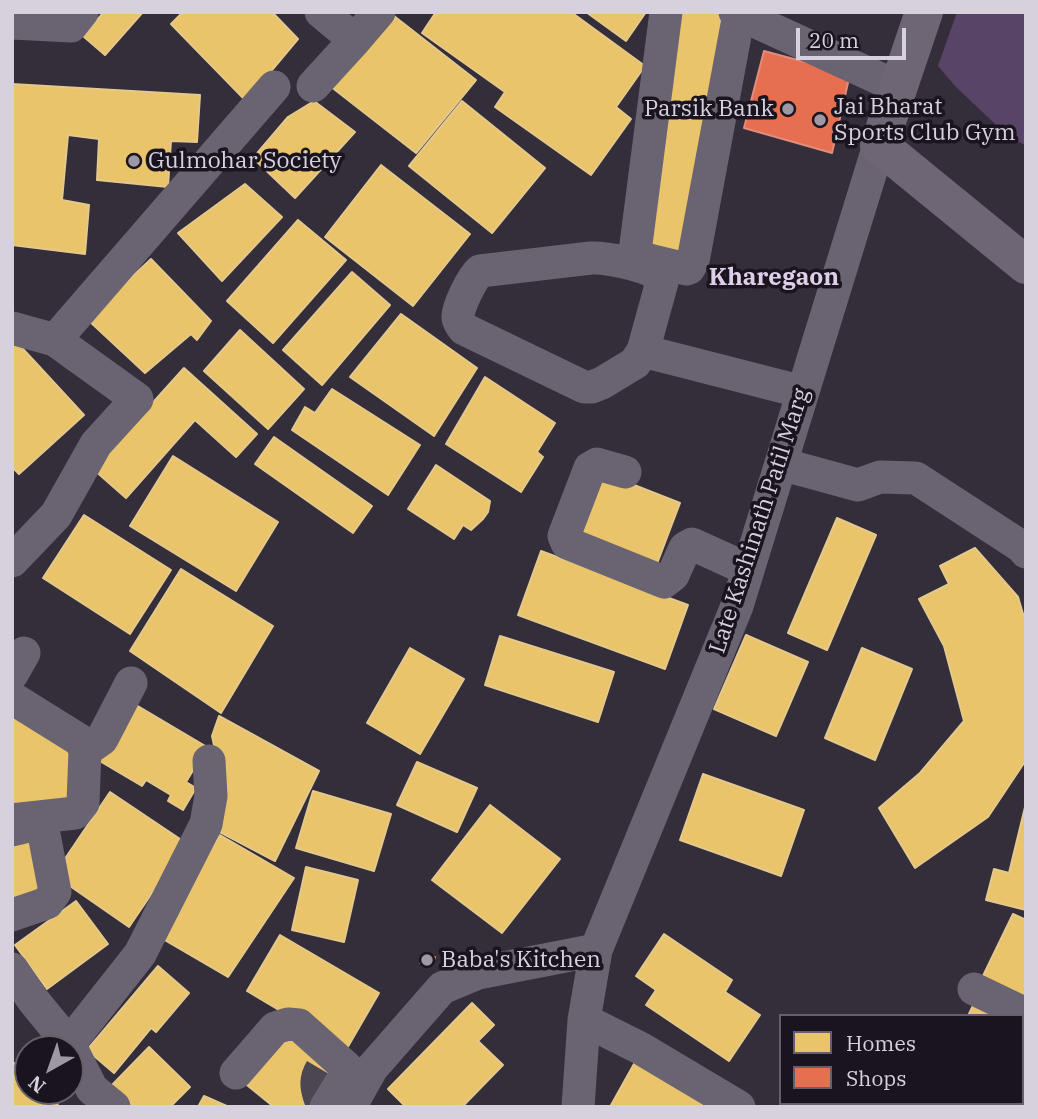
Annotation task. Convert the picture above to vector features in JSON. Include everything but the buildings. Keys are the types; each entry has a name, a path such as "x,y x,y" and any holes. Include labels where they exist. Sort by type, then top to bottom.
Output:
{"street":[{"path":"12,23 71,26 82,12"},
{"path":"321,12 355,40"},
{"path":"313,86 379,12"},
{"path":"666,12 635,252 641,258 686,269 693,261 737,13 898,87"},
{"name":"Late Kashinath Patil Marg","path":"579,1107 584,1020 596,950 737,606 879,145 924,12"},
{"path":"55,340 274,87"},
{"path":"879,145 1026,265"},
{"path":"591,258 612,259 650,270 656,273 662,282 643,351 635,363 602,383 584,387 464,328 458,321 458,314 469,286 480,271 591,258"},
{"path":"12,328 55,340 137,399 96,444 56,515 12,561"},
{"path":"643,351 803,392"},
{"path":"625,472 597,464 590,468 564,536 567,543 664,582 673,575 685,548 692,544 747,569"},
{"path":"781,464 858,485 880,477 916,478 1025,548"},
{"path":"85,751 102,739 131,682"},
{"path":"12,698 81,741 85,751 83,803 75,813 12,820"},
{"path":"76,1035 140,954 206,824 211,796 209,761"},
{"path":"12,830 38,824 43,829 55,892 47,903 12,915"},
{"path":"330,1105 372,1068 442,988 478,973 596,950"},
{"path":"12,969 62,1035"},
{"path":"974,989 1026,1014"},
{"path":"584,1020 640,1048 739,1107"},
{"path":"236,1073 275,1028 288,1024 299,1026 346,1067 345,1076 330,1105"},
{"path":"84,1073 92,1089 114,1107"}],"shaded area":[{"path":"957,12 1026,12 1026,145 1011,139 955,86 938,66"}],"tunnel":[{"path":"321,1101 317,1088 318,1078 330,1057"}],"place":[{"name":"Parsik Bank","path":"788,109"},
{"name":"Jai Bharat Sports Club Gym","path":"820,120"},
{"name":"Gulmohar Society","path":"134,161"},
{"name":"Baba's Kitchen","path":"427,960"}],"district":[{"name":"Kharegaon","path":"774,278"}]}
